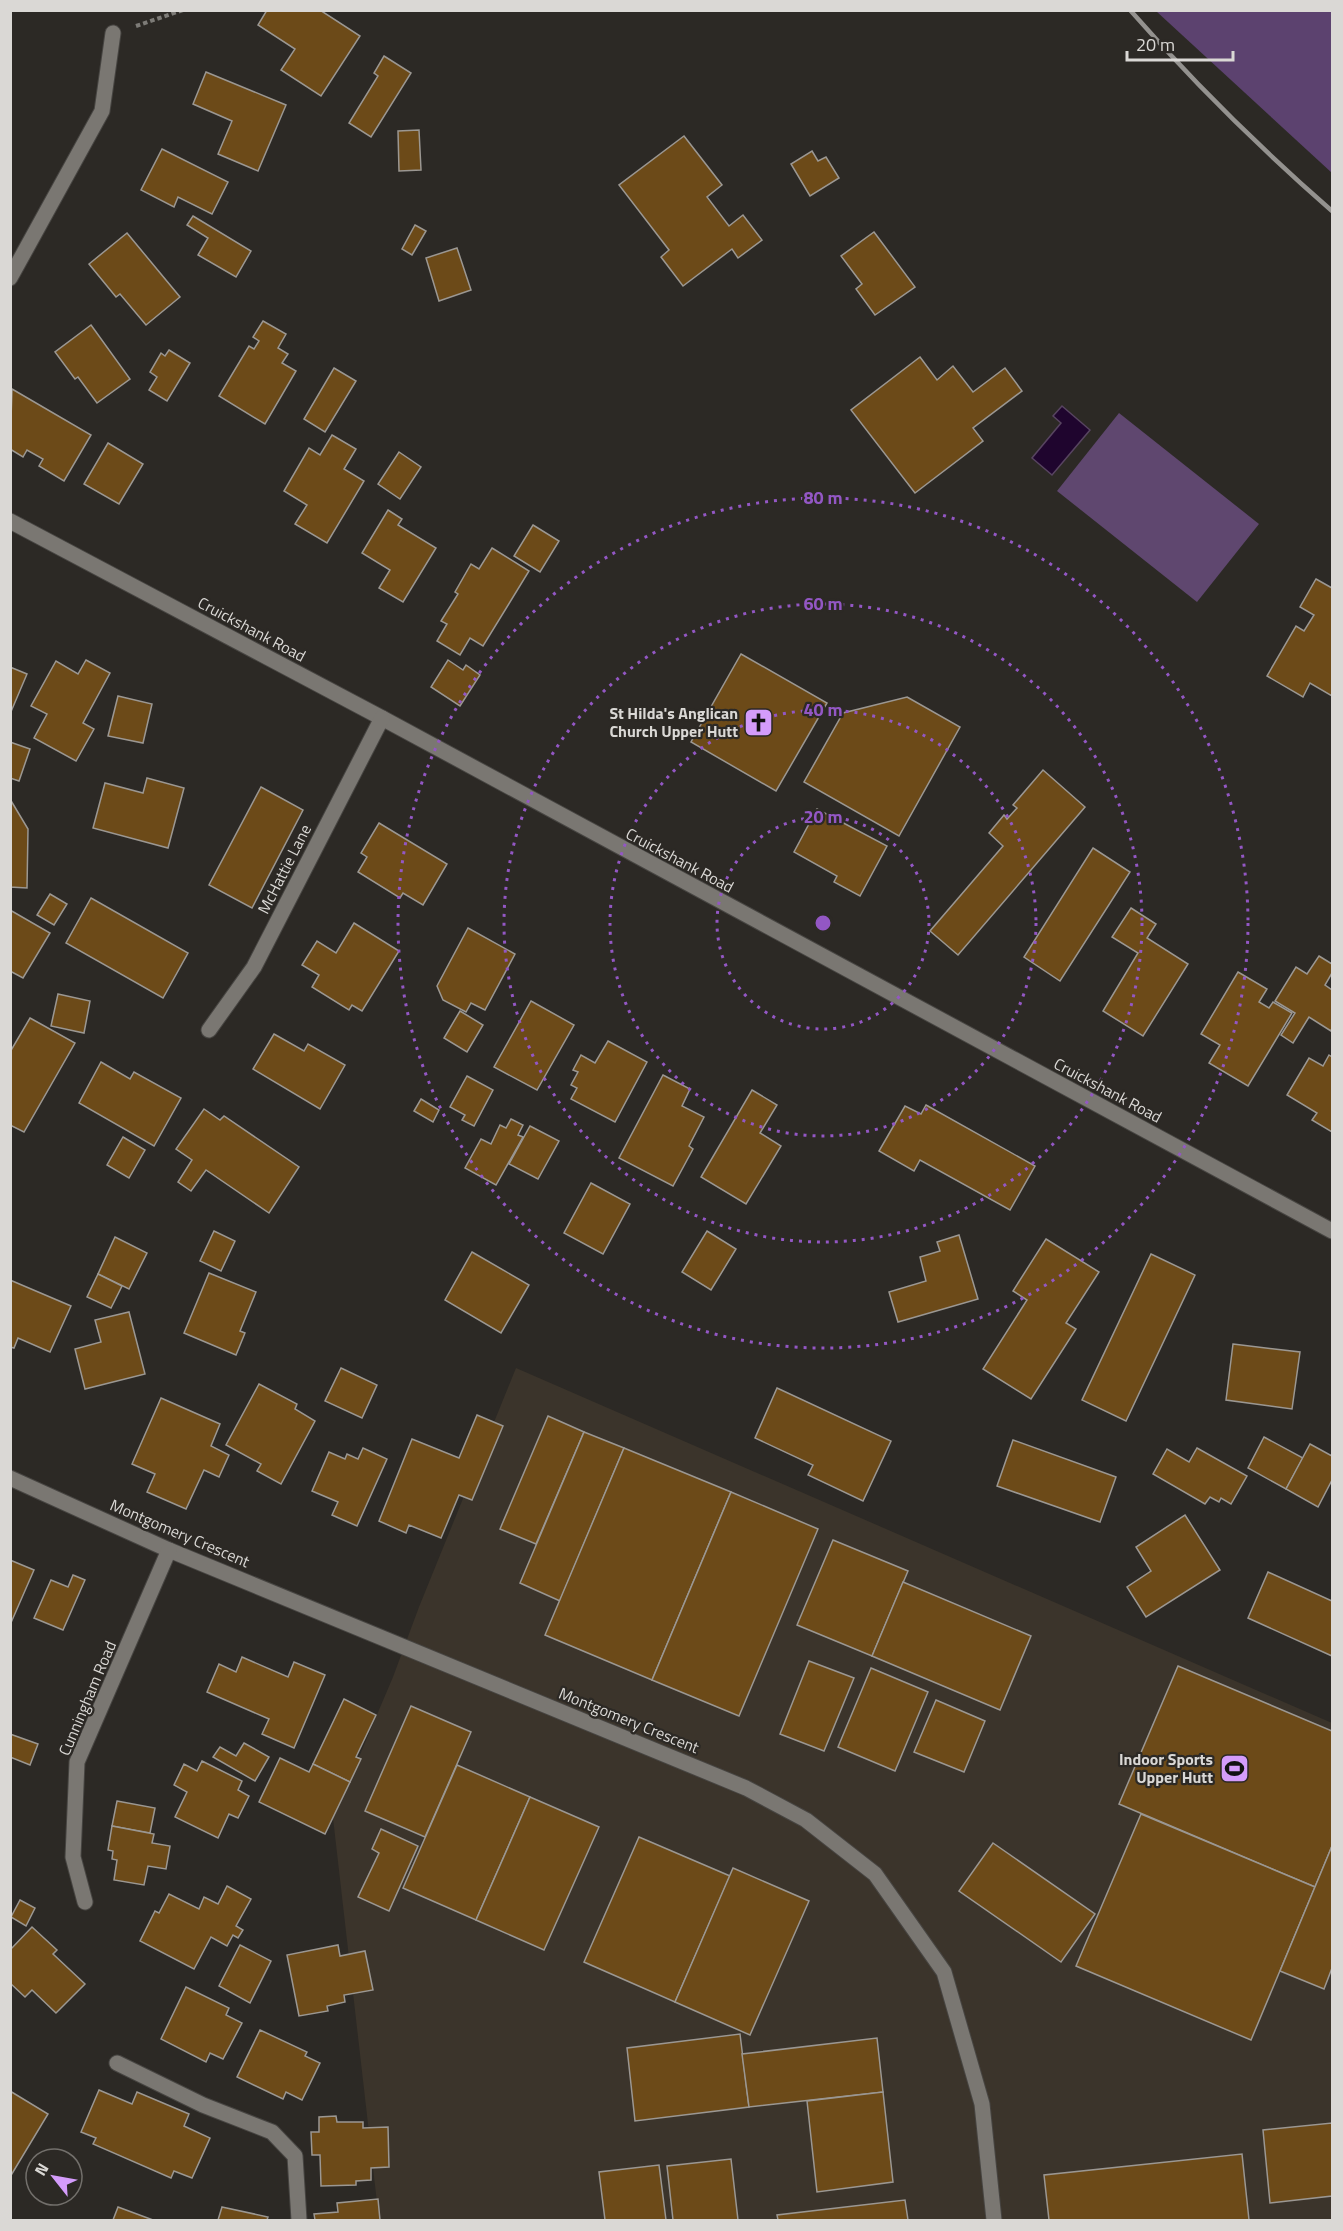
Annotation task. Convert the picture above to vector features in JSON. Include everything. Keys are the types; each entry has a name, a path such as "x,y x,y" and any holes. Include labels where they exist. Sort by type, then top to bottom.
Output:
{"street":[{"path":"10,278 102,111 113,33"},
{"name":"Cruickshank Road","path":"10,521 382,718 1332,1230"},
{"name":"McHattie Lane","path":"209,1030 254,967 382,718"},
{"name":"Montgomery Crescent","path":"10,1478 170,1550 746,1788 806,1820 875,1874 944,1972 982,2104 994,2220"},
{"name":"Cunningham Road","path":"85,1902 73,1857 77,1762 170,1550"},
{"path":"117,2062 203,2105 272,2132 295,2156 299,2220"}],"path":[{"path":"113,33 183,10"}],"shaded area":[{"path":"1156,11 1332,11 1332,173"},
{"path":"1062,406 1090,430 1052,475 1032,458 1061,423 1053,416"},
{"path":"1119,413 1259,524 1197,602 1057,491"},
{"path":"516,1368 1332,1723 1332,2220 379,2220 333,1818 393,1677"}],"building":[{"path":"267,10 320,10 360,36 321,96 281,70 295,49 258,25"},
{"path":"384,56 411,73 371,137 349,123 378,76 374,73"},
{"path":"206,72 286,105 258,171 218,154 232,121 193,104"},
{"path":"419,130 421,170 399,171 398,131"},
{"path":"684,136 722,185 707,197 729,226 743,215 762,240 738,258 732,249 683,286 661,257 669,250 619,185"},
{"path":"162,149 228,182 212,214 178,197 174,207 141,190"},
{"path":"812,151 818,161 826,157 839,178 810,196 791,164"},
{"path":"193,216 251,251 236,277 198,255 208,238 187,225"},
{"path":"415,225 426,231 412,255 402,249"},
{"path":"874,232 915,287 875,315 856,289 862,284 841,256"},
{"path":"127,233 180,297 146,325 120,294 116,297 89,264"},
{"path":"457,248 471,290 439,301 426,258"},
{"path":"263,321 286,334 278,348 288,354 282,363 296,371 265,424 219,396 249,346 254,349 259,341 253,337"},
{"path":"91,325 130,379 97,403 78,377 75,379 55,352"},
{"path":"169,350 190,363 167,401 149,390 157,377 150,372 161,353 165,356"},
{"path":"920,357 937,380 953,366 973,392 1005,368 1022,391 973,428 983,441 915,493 851,410"},
{"path":"334,368 356,381 325,432 304,419"},
{"path":"12,389 91,435 64,481 39,466 43,459 27,450 23,457 10,449"},
{"path":"332,435 356,449 344,469 364,481 327,543 295,524 307,505 284,491 309,448 320,455"},
{"path":"108,443 143,464 119,504 84,484"},
{"path":"399,452 421,467 400,499 378,484"},
{"path":"388,510 402,519 398,525 436,548 403,602 379,588 390,570 362,553"},
{"path":"533,525 559,541 540,572 514,556"},
{"path":"492,548 529,571 483,646 470,638 460,655 437,641 447,624 441,621 458,594 455,592 471,564 479,569"},
{"path":"1316,579 1332,588 1332,696 1310,683 1303,697 1267,676 1296,626 1304,631 1314,615 1300,607"},
{"name":"St Hilda's Anglican Church Upper Hutt","path":"741,654 827,703 776,791 691,742"},
{"path":"86,660 110,673 83,723 94,729 76,761 34,738 47,714 31,706 56,661 78,674"},
{"path":"448,660 463,670 466,665 480,675 460,706 431,687"},
{"path":"10,667 27,674 10,714"},
{"path":"118,696 152,704 143,743 108,736"},
{"path":"907,697 960,727 899,836 804,782 843,713"},
{"path":"10,742 30,749 19,781 10,778"},
{"path":"1043,770 1085,807 958,955 930,931 1003,846 989,833 1004,815 1007,819 1017,808 1013,805"},
{"path":"147,778 184,788 168,848 93,828 105,783 143,793"},
{"path":"261,787 303,810 252,908 209,885"},
{"path":"10,799 28,829 27,888 10,887"},
{"path":"817,809 887,846 860,896 834,882 837,876 794,852"},
{"path":"379,823 447,864 423,905 403,893 400,898 358,872 367,857 361,853"},
{"path":"1093,848 1130,872 1060,981 1024,957"},
{"path":"50,894 67,904 54,925 37,915"},
{"path":"91,898 188,953 163,998 66,943"},
{"path":"1131,908 1156,924 1147,938 1188,964 1143,1036 1103,1011 1138,953 1112,937"},
{"path":"10,910 50,933 23,978 10,971"},
{"path":"354,923 399,951 362,1011 352,1005 349,1010 312,987 319,975 302,965 317,941 336,953"},
{"path":"468,928 515,954 485,1010 471,1003 466,1012 443,1000 437,986"},
{"path":"1319,956 1332,964 1332,973 1325,985 1332,990 1332,1028 1331,1031 1309,1017 1293,1043 1281,1035 1295,1013 1275,1001 1296,967 1307,974"},
{"path":"1238,972 1267,989 1259,1002 1269,1008 1273,1002 1292,1013 1248,1086 1209,1063 1220,1045 1201,1034"},
{"path":"58,994 90,1001 84,1033 51,1026"},
{"path":"531,1001 574,1025 537,1090 494,1067"},
{"path":"460,1011 483,1025 467,1052 444,1038"},
{"path":"30,1018 75,1043 24,1132 10,1125 10,1052"},
{"path":"274,1034 304,1051 308,1044 345,1065 320,1109 253,1069"},
{"path":"608,1041 647,1062 615,1122 571,1099 577,1088 571,1085 578,1072 573,1070 581,1055 595,1063"},
{"path":"1329,1055 1332,1057 1332,1132 1312,1120 1317,1113 1287,1095 1309,1058 1323,1066"},
{"path":"101,1062 130,1079 134,1072 181,1098 154,1146 79,1103"},
{"path":"663,1075 690,1089 682,1106 704,1117 689,1146 693,1149 673,1186 619,1158"},
{"path":"467,1076 493,1090 474,1126 462,1120 465,1115 450,1107"},
{"path":"752,1090 777,1105 760,1133 781,1146 746,1204 701,1177"},
{"path":"421,1099 439,1110 433,1122 414,1111"},
{"path":"926,1105 1035,1166 1010,1210 920,1160 914,1171 879,1151 905,1106 921,1114"},
{"path":"204,1109 220,1120 224,1116 299,1167 269,1213 206,1170 191,1191 178,1182 192,1160 176,1149"},
{"path":"511,1119 523,1125 518,1135 523,1137 496,1185 465,1168 481,1139 491,1144 500,1125 506,1128"},
{"path":"530,1126 559,1141 538,1179 509,1164"},
{"path":"123,1137 145,1150 129,1178 107,1165"},
{"path":"591,1183 630,1204 603,1254 564,1233"},
{"path":"214,1231 235,1241 221,1271 200,1261"},
{"path":"707,1231 736,1249 711,1290 682,1272"},
{"path":"959,1235 978,1299 898,1322 889,1292 926,1281 920,1257 940,1251 937,1242"},
{"path":"115,1237 147,1253 129,1289 98,1274"},
{"path":"1046,1239 1099,1272 1066,1323 1076,1329 1031,1399 983,1369 1027,1300 1013,1291"},
{"path":"472,1252 529,1285 501,1333 445,1300"},
{"path":"1151,1254 1195,1275 1126,1421 1082,1400"},
{"path":"209,1273 256,1292 240,1331 245,1333 236,1355 184,1333"},
{"path":"98,1274 122,1286 111,1308 87,1297"},
{"path":"10,1280 71,1306 50,1352 18,1338 14,1348 10,1347"},
{"path":"129,1312 145,1374 85,1389 75,1349 101,1342 95,1320"},
{"path":"1233,1344 1300,1352 1292,1409 1226,1400"},
{"path":"341,1368 377,1385 362,1418 325,1401"},
{"path":"259,1384 297,1404 295,1409 315,1421 281,1484 257,1471 261,1464 226,1445"},
{"path":"777,1388 891,1441 863,1501 808,1475 813,1465 755,1438"},
{"path":"161,1398 220,1424 211,1446 229,1455 219,1477 204,1470 186,1509 147,1492 155,1474 132,1464"},
{"path":"477,1415 503,1426 472,1500 459,1495 441,1538 409,1525 406,1533 379,1521 412,1439 459,1458"},
{"path":"548,1416 584,1432 536,1544 500,1529"},
{"path":"584,1432 624,1448 560,1601 520,1583"},
{"path":"1264,1437 1303,1458 1286,1489 1248,1468"},
{"path":"1013,1440 1116,1477 1100,1522 997,1486"},
{"path":"1310,1444 1332,1456 1332,1480 1318,1507 1286,1489"},
{"path":"363,1448 387,1459 357,1526 332,1515 338,1502 312,1491 329,1452 345,1459 347,1454 358,1459"},
{"path":"624,1448 731,1492 652,1680 545,1635"},
{"path":"1197,1448 1247,1476 1231,1504 1221,1498 1219,1502 1210,1497 1205,1504 1153,1474 1167,1449 1189,1462"},
{"path":"731,1492 818,1529 739,1716 652,1680"},
{"path":"1185,1515 1220,1570 1146,1617 1127,1587 1151,1571 1136,1547"},
{"path":"833,1540 908,1571 872,1656 797,1625"},
{"path":"10,1560 34,1570 10,1625"},
{"path":"1268,1572 1332,1601 1332,1656 1248,1618"},
{"path":"73,1575 85,1580 63,1630 34,1618 51,1580 68,1587"},
{"path":"903,1582 1031,1636 1000,1710 872,1656"},
{"path":"242,1657 288,1677 294,1662 325,1675 294,1748 262,1734 269,1719 207,1692 219,1664 236,1672"},
{"path":"809,1661 854,1678 824,1751 780,1734"},
{"name":"Indoor Sports Upper Hutt","path":"1178,1666 1332,1731 1332,1846 1315,1887 1119,1804"},
{"path":"871,1668 928,1692 895,1771 838,1747"},
{"path":"344,1699 376,1715 356,1757 361,1759 350,1782 313,1764"},
{"path":"936,1700 985,1721 964,1772 914,1752"},
{"path":"411,1706 471,1732 425,1837 365,1811"},
{"path":"10,1734 38,1744 30,1765 10,1757"},
{"path":"244,1743 269,1757 255,1781 213,1757 220,1747 236,1756"},
{"path":"280,1758 309,1772 313,1764 350,1782 325,1834 259,1802"},
{"path":"202,1761 242,1781 238,1790 249,1796 238,1818 229,1814 218,1838 175,1817 187,1792 174,1785 184,1764 197,1771"},
{"path":"457,1765 530,1797 476,1920 403,1888"},
{"path":"530,1797 599,1827 544,1950 476,1920"},
{"path":"117,1801 155,1808 150,1833 112,1826"},
{"path":"1141,1814 1315,1887 1251,2040 1076,1966"},
{"path":"112,1826 154,1834 152,1843 170,1846 166,1869 148,1866 144,1885 114,1880 117,1860 112,1859 113,1851 108,1850"},
{"path":"381,1829 418,1846 389,1911 358,1897 379,1853 372,1849"},
{"path":"639,1837 730,1876 675,2002 584,1962"},
{"path":"993,1843 1095,1914 1061,1962 959,1891"},
{"path":"1332,1846 1332,1968 1324,1989 1280,1971"},
{"path":"733,1868 809,1901 750,2035 675,2002"},
{"path":"227,1886 251,1899 236,1926 243,1930 238,1938 233,1935 227,1946 211,1937 194,1969 140,1941 155,1911 159,1913 169,1894 199,1909 204,1897 218,1904"},
{"path":"20,1900 35,1908 26,1926 11,1917"},
{"path":"32,1927 57,1950 53,1954 85,1984 56,2013 32,1990 25,1997 10,1983 10,1950"},
{"path":"240,1945 271,1961 250,2003 219,1986"},
{"path":"338,1945 340,1956 365,1951 373,1990 344,1995 345,2002 327,2006 328,2011 299,2016 287,1955"},
{"path":"186,1987 229,2008 226,2015 242,2023 223,2059 210,2053 206,2062 161,2039"},
{"path":"260,2030 307,2052 305,2056 320,2063 302,2100 286,2092 283,2099 237,2077"},
{"path":"740,2034 749,2107 635,2121 627,2048"},
{"path":"877,2038 883,2092 749,2107 742,2054"},
{"path":"99,2090 132,2104 137,2092 189,2114 184,2126 210,2138 192,2178 174,2171 171,2178 93,2144 96,2138 81,2132"},
{"path":"10,2091 48,2114 28,2147 24,2147 24,2154 10,2177"},
{"path":"883,2092 893,2182 817,2192 807,2101"},
{"path":"336,2116 337,2122 363,2122 363,2128 388,2127 389,2167 371,2168 371,2180 356,2181 356,2185 321,2186 320,2155 312,2155 311,2132 319,2132 319,2117"},
{"path":"1332,2123 1332,2196 1270,2203 1263,2130"},
{"path":"1242,2154 1249,2220 1049,2220 1044,2175"},
{"path":"731,2159 738,2220 673,2220 667,2166"},
{"path":"659,2165 666,2220 605,2220 599,2172"},
{"path":"378,2199 380,2220 315,2220 314,2214 338,2212 337,2203"},
{"path":"905,2200 908,2220 778,2220 777,2215"},
{"path":"118,2207 153,2220 113,2220"},
{"path":"222,2207 268,2217 267,2220 218,2220"}],"railway":[{"path":"1130,10 1228,114 1332,211"}],"place":[{"name":"St Hilda's Anglican Church Upper Hutt","path":"759,722"},
{"name":"Indoor Sports Upper Hutt","path":"1234,1768"}]}
